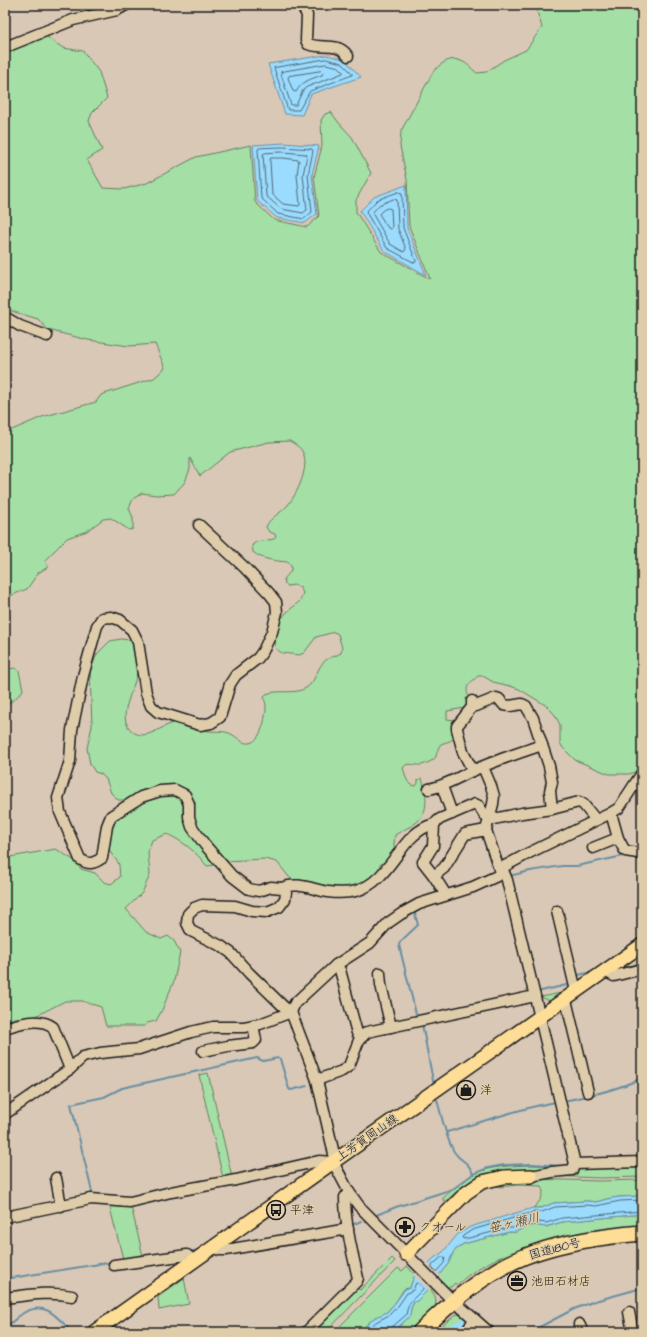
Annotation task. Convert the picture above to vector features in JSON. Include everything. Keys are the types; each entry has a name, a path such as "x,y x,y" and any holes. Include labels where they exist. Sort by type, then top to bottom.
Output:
{"highway":[{"name":"国道180号","path":"420,1332 476,1283 506,1266 534,1253 566,1244 642,1233"}],"main road":[{"name":"上芳賀岡山線","path":"94,1332 216,1245 233,1242 333,1162 642,945"},
{"path":"406,1254 466,1193 482,1182 504,1177 531,1176"}],"street":[{"path":"5,48 73,20 117,10 126,5"},
{"path":"301,5 307,15 306,40 308,44 313,46 334,47 343,50 348,56"},
{"path":"5,317 20,326 47,336"},
{"path":"199,525 244,567 276,602 277,612 272,632 258,658 236,675 230,684 220,717 211,723 200,725 158,712 151,706 146,693 138,642 132,630 120,620 111,616 102,618 97,626 83,676 72,730 70,761 58,798 60,812 80,859 87,864 94,863 102,858 107,826 111,816 141,797 160,791 175,790 185,795 189,804 189,817 192,827 205,845 232,876 249,889 259,891 271,888 296,886 329,892 355,892 371,884 383,874 397,854 418,831 434,824 440,818 475,804 479,806 485,816 494,819 552,809 579,802 583,804 596,820"},
{"path":"473,771 463,752 457,729 457,726 472,703 476,706 496,698 504,704 510,706 522,704 526,706 532,718 544,750 550,774 552,809"},
{"path":"429,789 442,786 473,771 542,745"},
{"path":"483,767 494,796 486,830 498,866 502,870 507,880 574,1166"},
{"path":"5,1114 70,1069 83,1057 100,1053 139,1049 191,1032 213,1027 244,1028 291,1012 295,1003 336,965 370,944 388,923 401,914 419,904 473,887 497,876 505,866 611,813 619,808 642,773"},
{"path":"442,786 452,814"},
{"path":"611,813 618,838 625,851 642,855"},
{"path":"434,824 433,846 423,862 446,895"},
{"path":"434,876 444,868 465,834 486,830"},
{"path":"593,848 618,838"},
{"path":"282,888 286,893 285,900 280,907 266,912 252,911 236,906 202,905 194,908 188,914 187,923 191,931 221,946 231,953 249,973 291,1012 317,1080 334,1154 333,1162 349,1192 373,1222 441,1290 454,1301 471,1327 484,1326 489,1332"},
{"path":"557,911 576,991"},
{"path":"317,1080 342,1071 349,1066 360,1035 340,970 336,965"},
{"path":"607,970 614,976 642,969"},
{"path":"380,973 381,985 391,1025"},
{"path":"360,1035 391,1025 534,994"},
{"path":"563,1000 567,1004 588,1092"},
{"path":"5,1028 17,1024 41,1022 49,1024 53,1027 70,1069"},
{"path":"203,1051 253,1043 256,1040 252,1026"},
{"path":"5,1218 94,1200 130,1202 319,1161 333,1162"},
{"path":"531,1176 574,1166 642,1162"},
{"path":"56,1178 61,1206"},
{"path":"306,1332 357,1281 358,1278 348,1227 345,1197 349,1192"},
{"path":"216,1245 219,1250 226,1250 348,1227"},
{"path":"114,1265 187,1255 194,1261"},
{"path":"5,1298 52,1293 61,1293 72,1296"},
{"path":"629,1312 633,1332"}],"green space":[{"path":"535,5 642,5 642,765 637,768 635,772 629,774 609,774 575,760 560,743 560,725 555,715 547,706 519,689 493,682 483,676 478,676 468,686 468,705 465,708 447,711 447,719 454,720 454,738 441,744 438,748 435,759 422,765 411,764 403,768 410,784 416,786 418,780 422,778 426,796 424,813 417,822 395,835 395,852 380,865 377,874 362,884 352,888 328,888 296,882 289,877 277,862 265,859 225,861 207,843 195,824 193,817 193,802 190,793 177,785 160,786 127,800 118,800 111,793 106,779 101,774 95,772 90,764 87,748 92,726 90,672 97,654 110,641 121,639 130,640 137,652 138,664 136,677 125,713 126,723 132,731 144,735 169,724 181,722 207,731 230,733 247,743 253,742 260,734 265,717 266,706 264,698 266,694 297,691 310,685 320,666 328,659 341,653 342,648 338,634 334,632 316,637 304,653 299,655 282,653 276,649 274,642 281,619 300,601 303,593 300,587 294,585 288,586 285,584 284,579 291,571 291,566 288,562 274,561 257,555 253,552 252,545 256,542 274,539 276,537 275,534 269,532 266,527 273,518 287,506 295,495 304,472 304,457 300,448 290,441 269,442 230,452 200,476 190,458 190,469 185,482 174,494 156,495 142,493 133,499 129,508 133,518 133,529 129,530 111,518 103,519 87,531 67,538 45,560 48,567 38,573 27,589 5,598 5,433 42,417 96,402 101,395 154,378 165,368 155,344 129,346 88,340 48,330 38,319 5,309 5,54 44,35 63,48 83,51 99,72 107,98 92,113 89,121 102,150 87,160 103,188 124,189 147,183 196,157 251,145 255,202 274,220 307,227 319,216 314,177 322,146 321,120 325,114 331,112 352,137 371,173 356,200 356,212 381,252 430,279 409,226 407,180 400,146 401,131 433,72 442,64 453,59 465,63 477,73 486,72 504,60 526,50 542,27"},
{"path":"15,668 19,671 23,690 16,698 5,706 5,679 9,669"},
{"path":"174,792 183,797 187,817 214,859 215,865 207,866 189,847 167,834 152,840 148,852 150,875 142,893 126,909 146,932 161,939 168,936 174,941 180,952 174,981 156,1021 147,1023 145,1026 106,1026 101,1007 82,1001 65,1001 34,1017 14,1018 5,1022 5,856 10,857 56,849 75,861 81,869 95,873 104,882 111,884 120,877 119,864 109,848 110,834 114,824 130,808 152,798"},
{"path":"561,993 550,1001 541,997"},
{"path":"208,1073 232,1177 223,1178 199,1075"},
{"path":"532,1165 566,1167 458,1193 456,1192 447,1200 443,1200 443,1198 461,1182 487,1169"},
{"path":"642,1166 642,1177 600,1178 551,1176 575,1168"},
{"path":"530,1179 600,1181 642,1180 642,1196 619,1197 596,1202 587,1201 554,1203 541,1208 533,1208 541,1198 543,1192 542,1186 518,1185 500,1187 495,1185"},
{"path":"109,1204 131,1206 143,1256 123,1259"},
{"path":"642,1214 642,1228 532,1246 482,1266 457,1285 455,1283 451,1287 448,1287 438,1279 438,1276 448,1264 454,1251 463,1244 509,1232 516,1232 525,1227 534,1225 546,1227 562,1222"},
{"path":"392,1258 395,1261 326,1332 312,1332 357,1288 360,1290"},
{"path":"407,1266 415,1275 410,1288 404,1289 387,1312 374,1318 359,1332 334,1332 398,1268 402,1271"},
{"path":"184,1278 189,1304 159,1310 158,1297"},
{"path":"430,1288 435,1296 435,1309 412,1332 393,1332 410,1316 411,1308 414,1302 417,1301"},
{"path":"458,1314 470,1322 460,1332 435,1332 455,1315"}],"water":[{"path":"326,55 344,59 361,77 311,94 302,115 285,114 268,64"},
{"path":"284,143 319,146 312,175 317,214 305,223 277,218 257,201 253,145"},
{"path":"406,185 407,228 426,275 384,251 360,211 374,197"},
{"name":"笹ヶ瀬川","path":"642,1196 642,1214 562,1222 545,1227 534,1225 525,1227 516,1232 509,1232 463,1244 454,1251 448,1264 438,1276 425,1267 443,1252 458,1234 470,1227 533,1208 541,1208 554,1203 587,1201 596,1202 619,1197"},
{"path":"415,1275 430,1288 417,1301 414,1302 411,1308 410,1316 393,1332 360,1332 374,1318 387,1312 405,1289 410,1288"}],"pier":[{"path":"427,1261 441,1276 439,1281 423,1266"},
{"path":"414,1273 417,1273 431,1287 430,1291 413,1275"}],"waterway":[{"path":"509,876 562,866 577,866 623,856"},
{"path":"640,859 642,870"},
{"path":"414,910 418,925 400,942 399,945 417,1018"},
{"path":"578,975 593,972 642,936"},
{"path":"537,992 571,984"},
{"path":"422,1024 434,1086"},
{"path":"93,1196 71,1104 104,1097 122,1088 257,1058 263,1061 278,1058 280,1059 289,1089 291,1090 307,1086"},
{"path":"563,1101 603,1092 642,1078"},
{"path":"437,1100 452,1148 469,1166 473,1174"},
{"path":"447,1132 515,1111 556,1102"},
{"path":"374,1216 396,1207 453,1189 473,1174 488,1168 504,1165 532,1164 563,1166"},
{"path":"344,1170 347,1176"},
{"path":"350,1226 361,1221"},
{"path":"188,1252 199,1250"},
{"path":"5,1279 112,1262"},
{"path":"530,1332 574,1309 595,1301 642,1288"},
{"path":"5,1327 25,1312 33,1309 40,1309 52,1313 72,1332"},
{"path":"452,1332 465,1325 471,1325 479,1328"}],"place":[{"name":"洋","path":"466,1090"},
{"name":"平津","path":"276,1210"},
{"name":"クオール","path":"405,1227"},
{"name":"池田石材店","path":"517,1281"}]}
